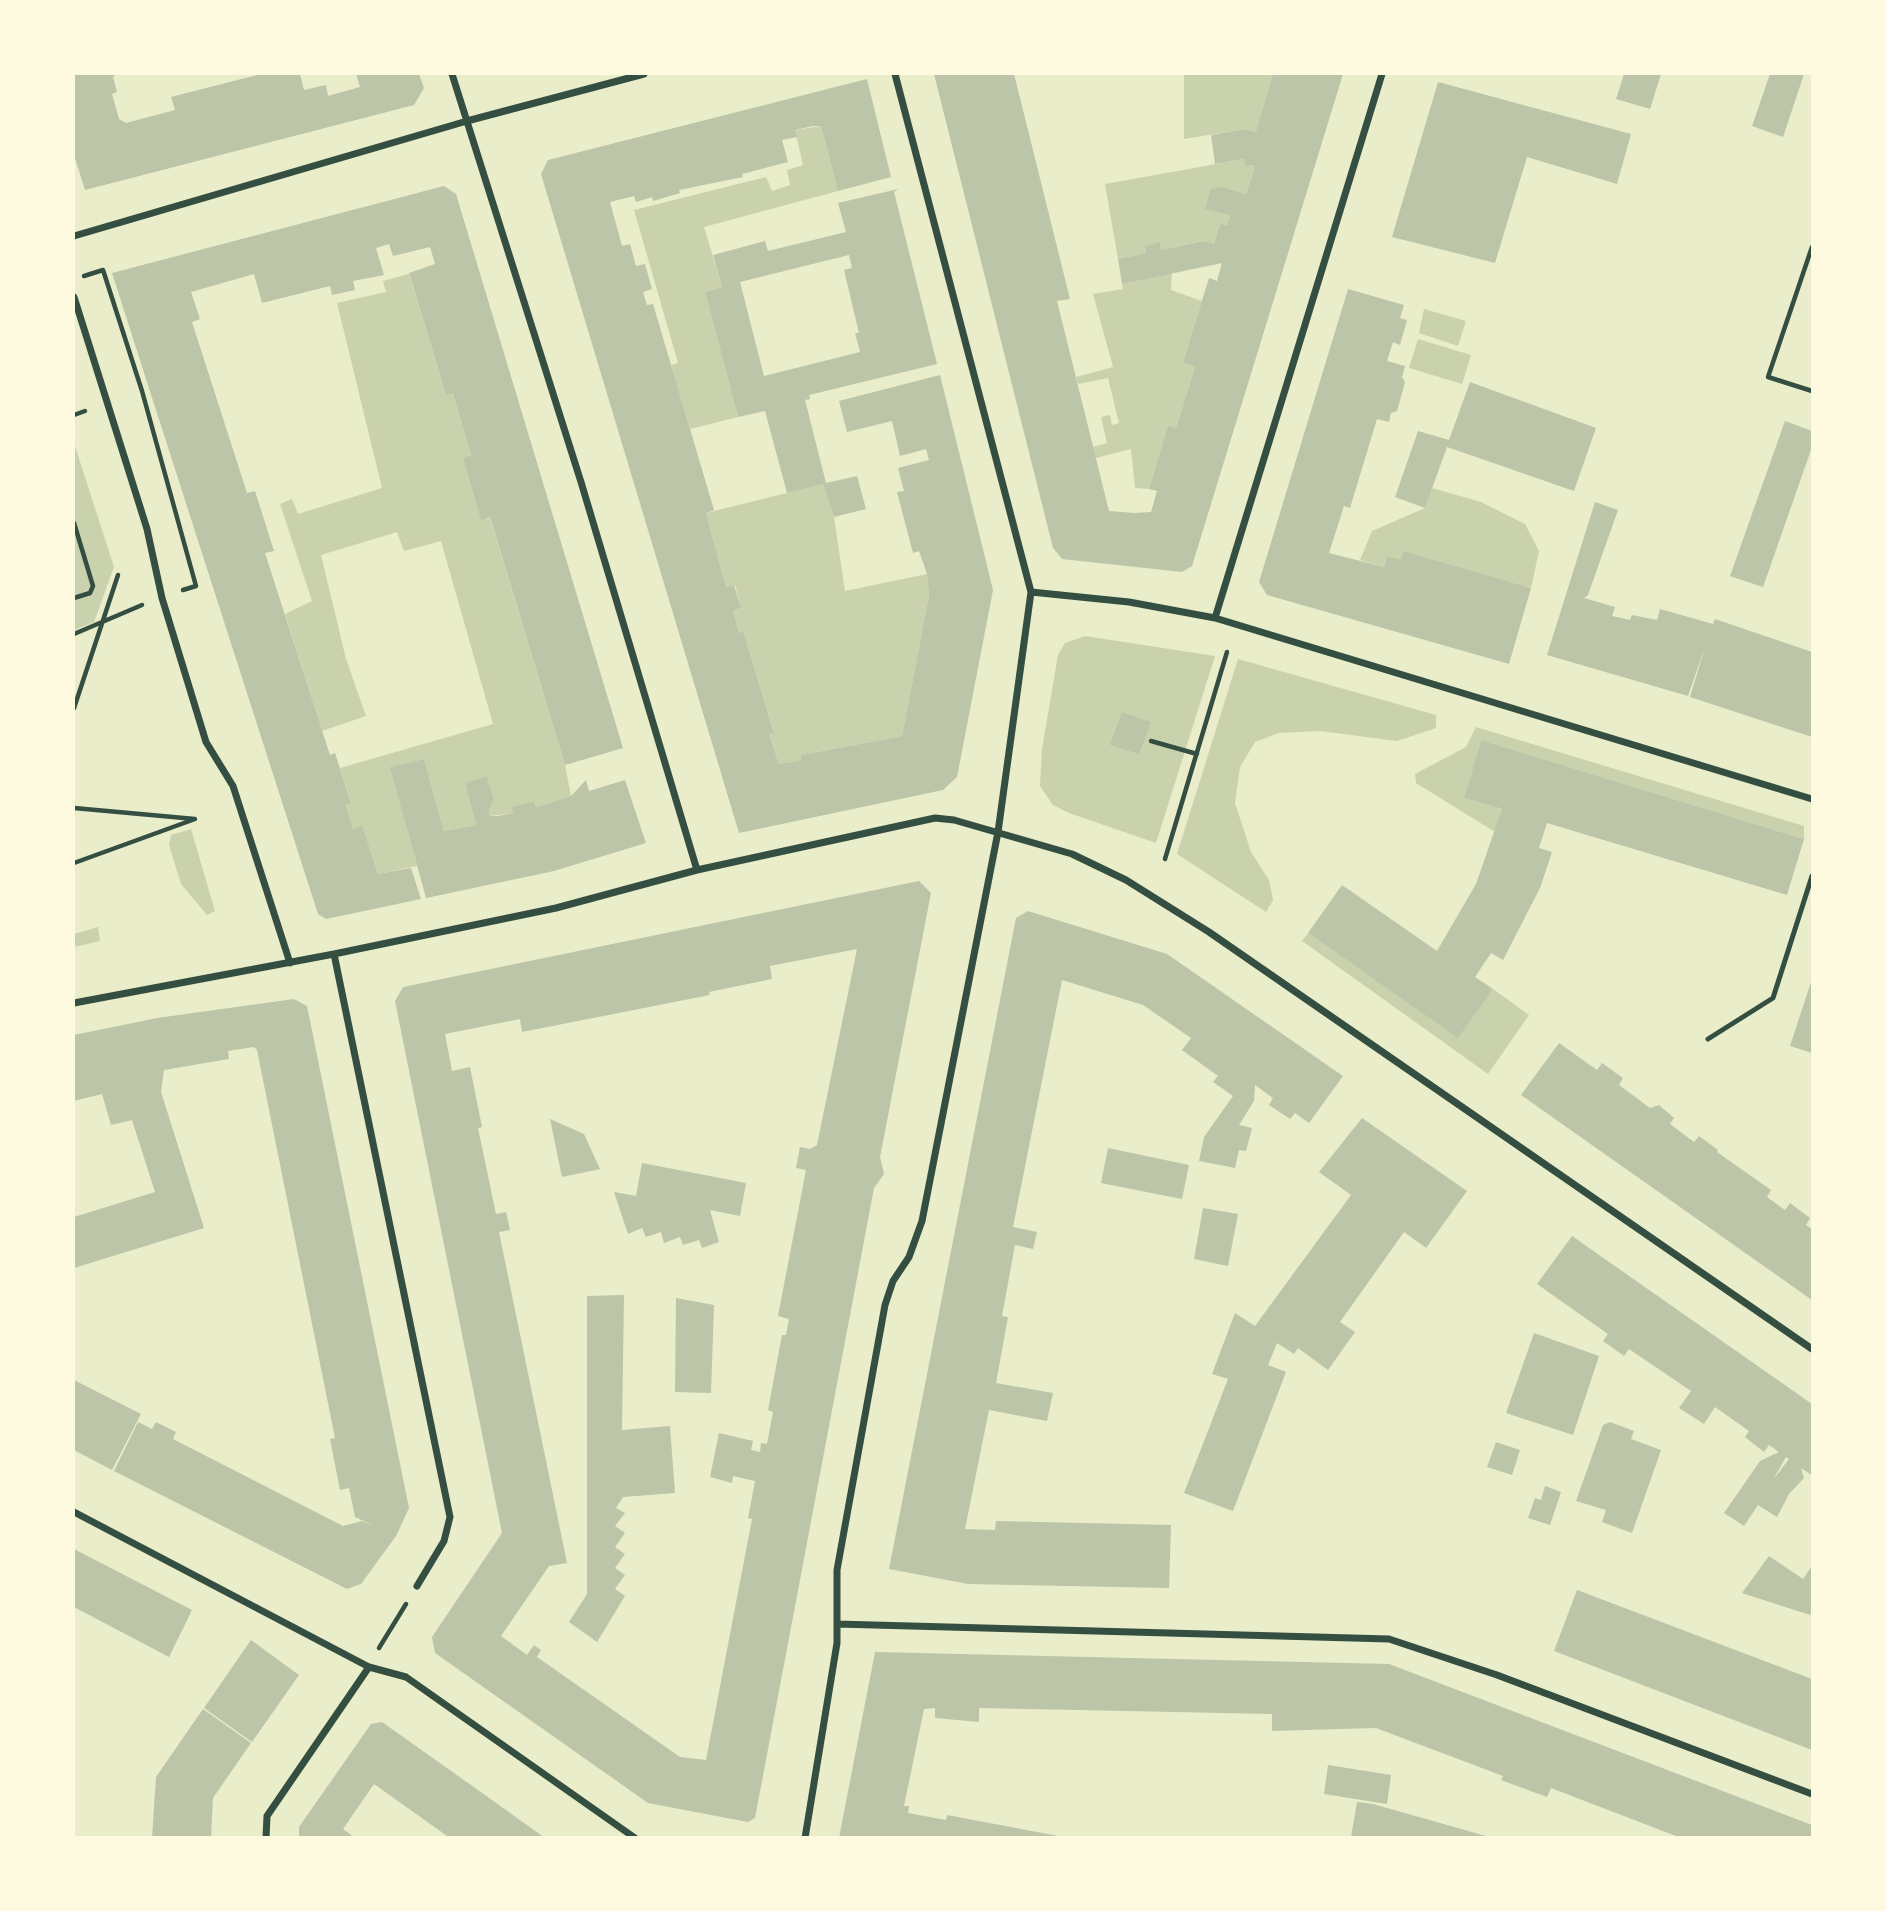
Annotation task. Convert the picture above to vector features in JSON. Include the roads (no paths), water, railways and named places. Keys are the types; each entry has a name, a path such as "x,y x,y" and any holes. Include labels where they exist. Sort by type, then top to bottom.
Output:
{"street":[{"path":"452,74 577,468 697,870"},
{"path":"74,236 467,121 644,74"},
{"path":"805,1838 827,1718 837,1624 837,1570 885,1305 893,1281 909,1257 922,1221 998,832 1031,592 895,74"},
{"path":"1215,618 1382,74"},
{"path":"74,297 147,529 162,598 206,742 233,786 290,963"},
{"path":"1031,592 1129,602 1215,618 1812,799"},
{"path":"74,1003 290,963 556,908 697,870 935,818 998,832 1072,854 1126,880 1209,932 1812,1349"},
{"path":"334,954 450,1517 444,1541 417,1586"},
{"path":"74,1512 369,1667 406,1676 635,1838"},
{"path":"837,1624 1389,1639 1497,1675 1812,1794"},
{"path":"266,1838 267,1816 369,1667"}],"lane":[{"path":"1708,1040 1773,998 1812,876"}]}
